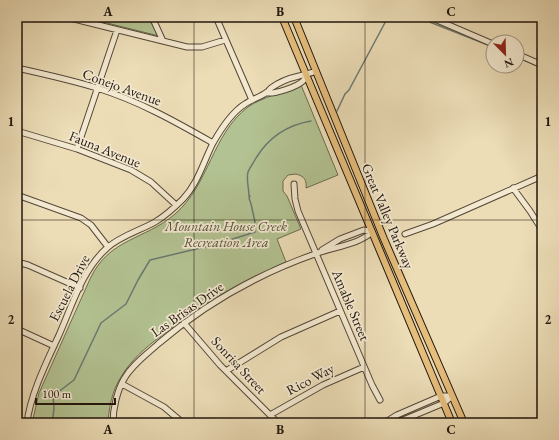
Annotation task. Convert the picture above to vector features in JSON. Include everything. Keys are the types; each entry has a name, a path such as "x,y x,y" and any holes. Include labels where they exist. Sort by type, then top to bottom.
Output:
{"main road":[{"name":"Great Valley Parkway","path":"282,17 452,423"},
{"name":"Great Valley Parkway","path":"294,17 384,239 464,423"},
{"path":"372,232 384,239"}],"street":[{"path":"66,17 196,48 225,40"},
{"path":"78,20 84,17"},
{"path":"152,17 163,41"},
{"path":"216,17 252,100"},
{"path":"430,17 485,41"},
{"path":"78,150 117,30"},
{"path":"525,58 542,65"},
{"name":"Conejo Avenue","path":"17,68 98,88 164,115 213,143"},
{"name":"Escuela Drive","path":"27,423 28,412 33,395 54,346 90,267 99,255 116,241 166,215 176,205 191,189 213,143 232,116 244,104 284,82 300,75 307,75 316,71"},
{"path":"17,138 18,131"},
{"name":"Fauna Avenue","path":"18,131 78,150 131,170 151,182 176,205"},
{"path":"405,234 433,224 542,176"},
{"name":"Amable Street","path":"294,184 295,199 298,211 364,367 380,400"},
{"path":"513,188 542,230"},
{"path":"17,195 81,218 91,225 108,247"},
{"name":"Las Brisas Drive","path":"113,423 116,402 122,384 129,372 140,359 184,323 227,295 262,276 316,253 340,239 364,230 372,232"},
{"path":"17,262 28,265 80,288"},
{"path":"226,371 281,337 340,311"},
{"name":"Sonrisa Street","path":"184,323 226,371 278,423"},
{"path":"17,329 54,346"},
{"name":"Rico Way","path":"270,415 323,385 364,367"},
{"path":"122,384 164,407 183,423"},
{"path":"384,423 397,415 441,396 452,396"},
{"path":"396,423 444,403 452,396"}],"green space":[{"path":"94,17 148,17 159,36 91,19"},
{"name":"Mountain House Creek Recreation Area","path":"301,85 338,175 306,188 304,179 296,174 288,175 283,181 283,191 287,196 301,229 277,239 286,262 237,286 205,304 175,325 144,350 129,365 115,388 109,411 108,423 32,423 39,393 90,279 98,266 107,255 117,247 164,223 175,214 196,189 226,131 236,118 248,107 267,97"}],"waterway":[{"path":"337,111 388,17"},
{"path":"417,17 485,44"},
{"path":"525,61 542,68"},
{"path":"52,423 54,409 53,396 74,380 101,323 126,304 150,260 217,244 255,232 255,222 249,198 247,178 249,170 261,151 279,133 286,129 311,121"}]}
